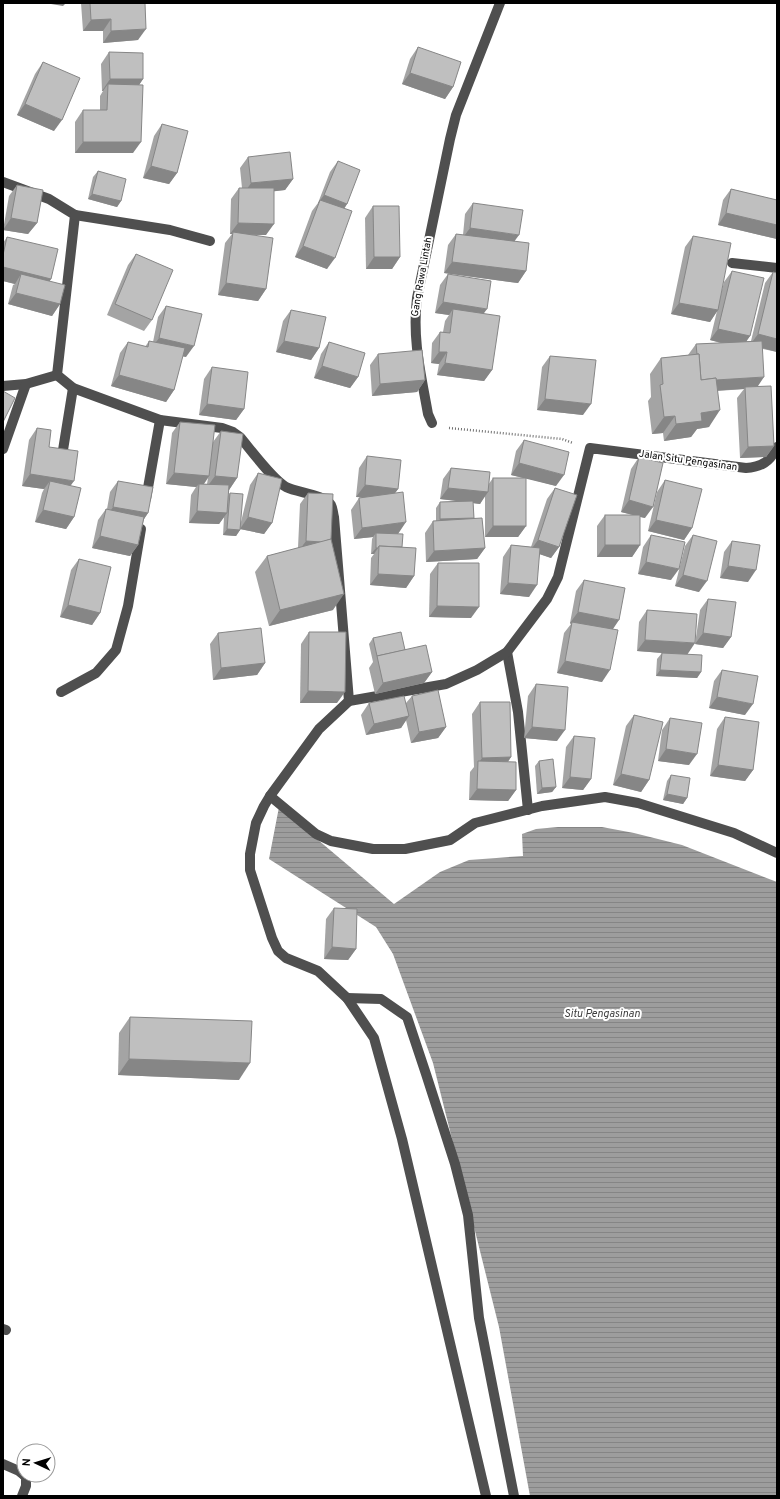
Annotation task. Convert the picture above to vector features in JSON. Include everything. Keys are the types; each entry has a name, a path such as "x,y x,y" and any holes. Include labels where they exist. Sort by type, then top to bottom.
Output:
{"street":[{"name":"Gang Rawa Lintah","path":"432,423 428,414 416,345 415,315 417,298 447,150 455,121 500,3"},
{"path":"3,182 49,199 75,214 170,230 210,241"},
{"path":"56,375 75,214"},
{"path":"732,263 777,268"},
{"path":"3,386 26,384 56,375"},
{"path":"56,375 73,388 160,420 222,428 233,432 240,437 276,479 285,486 325,499 331,506 334,517 349,701"},
{"path":"3,449 26,384"},
{"path":"63,450 73,388"},
{"path":"145,505 160,420"},
{"name":"Jalan Situ Pengasinan","path":"590,448 746,468 758,467 768,460 777,447"},
{"path":"486,1496 400,1132 374,1038 347,998 318,971 286,958 278,951 272,938 250,870 250,854 256,823 270,796 319,729 349,701 446,684 477,670 507,652 547,599 558,577 590,448"},
{"path":"61,692 96,673 116,650 128,606 143,521"},
{"path":"507,652 518,712 528,810"},
{"path":"270,796 316,834 331,841 374,849 405,849 450,840 475,823 542,806 605,797 638,803 734,833 777,853"},
{"path":"347,998 381,1000 407,1017 424,1067 455,1164 468,1215 478,1318 514,1496"},
{"path":"3,1464 16,1470"},
{"path":"22,1496 26,1483"}],"path":[{"path":"432,423 442,428 458,428 562,439 590,448"}],"water":[{"name":"Situ Pengasinan","path":"279,807 394,904 440,872 469,860 523,856 522,834 536,829 558,827 602,827 682,845 777,882 777,1496 530,1496 499,1327 433,1063 393,954 376,927 269,859"}],"building":[{"path":"90,3 145,3 146,29 111,31 111,19 91,20"},
{"path":"418,47 461,62 453,87 410,73"},
{"path":"109,52 143,53 143,79 110,79"},
{"path":"43,62 80,78 62,120 25,104"},
{"path":"108,84 143,85 141,142 83,142 83,110 107,110"},
{"path":"162,124 188,131 177,173 151,166"},
{"path":"290,152 293,179 251,183 248,157"},
{"path":"338,161 360,170 347,204 324,195"},
{"path":"98,171 126,179 121,201 92,194"},
{"path":"17,185 43,190 37,223 11,218"},
{"path":"239,188 274,188 274,224 238,223"},
{"path":"731,189 777,200 777,225 726,213"},
{"path":"320,200 352,211 335,258 303,246"},
{"path":"473,203 523,210 519,235 470,228"},
{"path":"373,206 399,206 400,257 374,257"},
{"path":"233,232 273,238 266,289 226,283"},
{"path":"456,234 529,243 526,271 452,262"},
{"path":"693,236 731,243 718,310 679,303"},
{"path":"7,237 58,249 51,279 3,267 3,255"},
{"path":"136,254 173,270 152,320 115,304"},
{"path":"732,271 764,278 750,336 718,329"},
{"path":"773,272 777,273 777,339 758,334"},
{"path":"21,274 65,285 60,304 16,293"},
{"path":"448,274 491,281 487,309 443,302"},
{"path":"166,306 202,314 194,346 159,338"},
{"path":"453,309 500,316 492,370 445,363 447,352 439,352 440,332 450,333"},
{"path":"291,310 326,317 319,348 284,341"},
{"path":"149,341 185,348 174,390 119,375 128,342 148,347"},
{"path":"762,341 764,377 716,380 716,378 701,380 699,354 697,354 696,344"},
{"path":"329,342 365,353 358,377 322,366"},
{"path":"422,350 425,380 380,384 378,354"},
{"path":"699,354 701,380 716,378 720,410 701,413 702,421 676,424 675,416 664,417 660,385 663,384 661,358"},
{"path":"550,356 596,360 591,404 545,399"},
{"path":"212,367 248,372 244,409 207,404"},
{"path":"771,386 774,446 748,447 745,387"},
{"path":"3,391 15,398 3,422"},
{"path":"180,422 215,425 209,476 174,473"},
{"path":"37,428 51,430 49,447 78,451 74,481 30,474"},
{"path":"221,431 243,434 237,478 215,476"},
{"path":"524,440 569,452 564,475 519,463"},
{"path":"367,456 401,460 398,489 365,485"},
{"path":"639,457 663,463 653,507 629,500"},
{"path":"451,468 490,472 488,492 448,488"},
{"path":"258,473 282,479 272,523 248,517"},
{"path":"493,478 526,478 526,526 493,526"},
{"path":"665,480 702,489 692,528 656,520"},
{"path":"50,481 81,488 74,517 43,510"},
{"path":"118,481 153,487 148,513 113,507"},
{"path":"199,484 229,485 227,513 197,511"},
{"path":"555,488 577,495 559,547 538,540"},
{"path":"403,492 406,522 362,528 359,498"},
{"path":"230,493 243,494 240,530 227,529"},
{"path":"308,493 333,494 331,539 322,542 306,541"},
{"path":"473,501 474,518 440,519 440,502"},
{"path":"106,509 144,517 138,545 100,536"},
{"path":"605,515 640,515 640,545 605,545"},
{"path":"482,518 485,548 434,551 433,521"},
{"path":"376,533 403,534 402,547 379,546 376,548"},
{"path":"651,535 685,542 679,569 646,562"},
{"path":"693,535 717,541 707,581 683,575"},
{"path":"331,539 344,594 280,610 267,556"},
{"path":"732,541 760,545 756,570 728,566"},
{"path":"511,545 540,548 537,585 508,583"},
{"path":"379,546 416,548 414,576 378,574"},
{"path":"79,559 111,567 100,613 68,605"},
{"path":"438,563 479,563 479,607 437,606"},
{"path":"584,580 625,588 619,620 578,612"},
{"path":"708,599 736,602 731,637 703,633"},
{"path":"647,610 697,614 695,643 645,640"},
{"path":"572,622 618,630 610,670 565,661"},
{"path":"261,628 265,663 221,668 218,633"},
{"path":"309,632 346,632 345,692 308,691"},
{"path":"401,632 405,650 377,656 373,638"},
{"path":"426,645 432,672 383,683 377,656"},
{"path":"662,653 702,655 701,672 660,670"},
{"path":"722,670 758,676 753,704 717,697"},
{"path":"536,684 568,687 565,730 532,727"},
{"path":"438,690 446,727 419,732 412,696"},
{"path":"404,696 409,716 374,724 369,703"},
{"path":"480,702 510,702 511,757 482,758"},
{"path":"634,715 663,722 649,780 621,774"},
{"path":"725,717 759,722 753,770 718,765"},
{"path":"670,718 702,723 697,754 666,749"},
{"path":"574,736 595,738 591,779 570,777"},
{"path":"553,759 556,787 542,788 539,761"},
{"path":"478,761 516,762 516,790 477,789"},
{"path":"671,775 690,778 687,798 667,794"},
{"path":"334,908 357,909 356,949 332,947"},
{"path":"130,1017 252,1021 250,1063 129,1059"}]}
